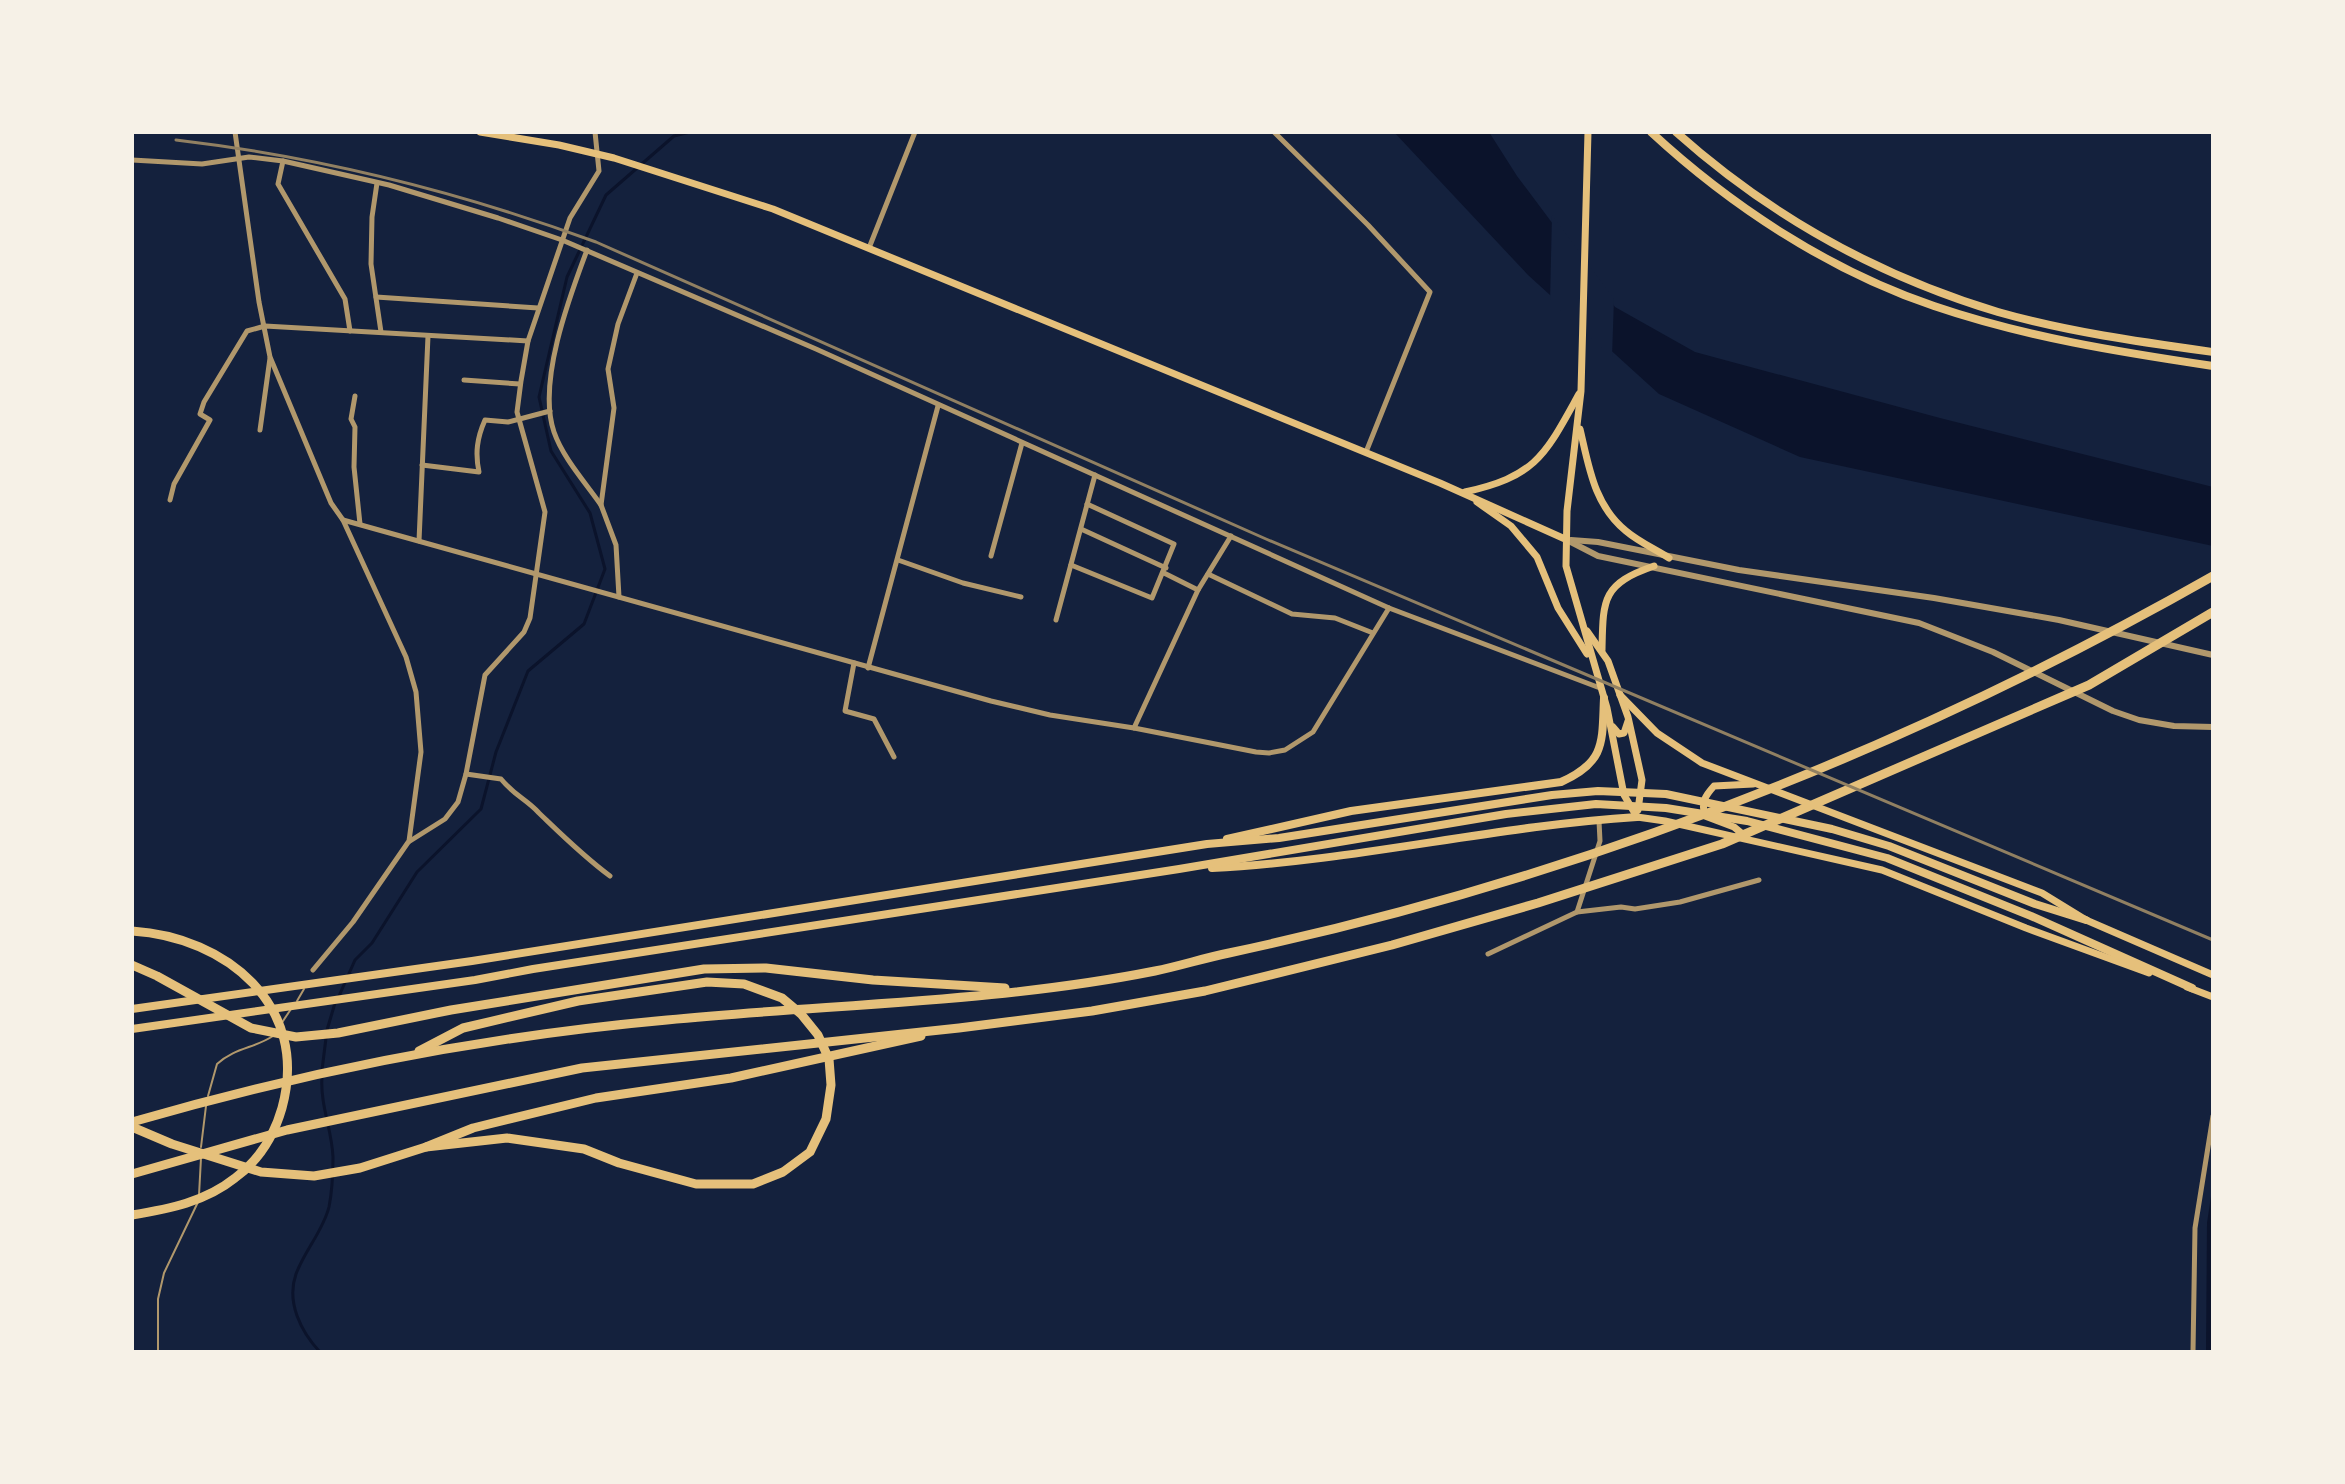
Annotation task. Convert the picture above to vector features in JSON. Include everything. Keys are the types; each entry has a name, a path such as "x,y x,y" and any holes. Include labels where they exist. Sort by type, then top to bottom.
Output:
{"highway":[{"path":"1651,132 1721,190 1828,260 1932,305 2040,336 2115,352 2213,366"},
{"path":"1676,132 1710,162 1779,213 1852,254 1930,289 1998,312 2051,325 2213,352"},
{"path":"132,1124 211,1099 438,1050 661,1020 825,1006 894,1004 1029,990 1154,971 1313,935 1580,860 1851,756 1963,707 2078,651 2212,577"},
{"path":"132,1174 287,1130 582,1068 1092,1011 1191,994 1472,922 1722,844 2089,685 2213,612"},
{"path":"1207,844 1274,826 1351,811 1561,782 1579,774 1598,754 1602,742 1604,698"},
{"path":"1561,782 1568,789 1572,810 1561,824"},
{"path":"132,1009 472,961 1207,844 1279,838 1505,802 1598,791 1666,794 1832,829 1889,846 2035,904 2086,920"},
{"path":"132,1029 475,980 1506,814 1596,804 1635,805 1747,821 1887,858 2031,916 2192,988"},
{"path":"1179,869 1346,855 1561,824 1637,817"},
{"path":"132,931 181,940 210,951 230,962 252,981 281,1027 288,1068 279,1117 267,1143 248,1167 233,1180 196,1200 132,1215"},
{"path":"132,965 251,1028 296,1037 338,1033 505,1001 719,969 766,968 873,980 1029,990"},
{"path":"132,1124 172,1144 261,1172 314,1176 360,1168 458,1139 507,1138 584,1149 619,1163 696,1184 753,1184 783,1172 810,1152 826,1119 831,1085 829,1059 818,1035 801,1014 782,998 744,984 707,982 578,1001 463,1028 406,1059"},
{"path":"458,1139 473,1128 596,1098 731,1078 959,1028"}],"main road":[{"path":"480,132 599,154 773,209 1463,492 1565,539"},
{"path":"1588,132 1581,391 1565,539 1566,566 1609,717 1624,795 1637,817"},
{"path":"1463,492 1503,482 1524,472 1542,457 1581,391"},
{"path":"1578,419 1596,492 1606,511 1628,533 1669,558"},
{"path":"1463,492 1511,526 1537,557 1558,608 1591,660"},
{"path":"1602,650 1603,608 1610,593 1625,576 1654,566"},
{"path":"1584,627 1602,650 1628,717 1642,780 1637,817"},
{"path":"1620,695 1657,733 1702,763 2042,893 2086,920 2213,975"},
{"path":"1609,717 1619,734 1624,733 1628,726 1628,717"},
{"path":"1749,841 1734,827 1705,816 1704,797 1714,786 1759,785"},
{"path":"1637,817 1882,870 2026,928 2213,997"}],"street":[{"path":"235,132 270,357 331,503 343,520 406,657 416,692 421,752 409,841 353,922 313,970"},
{"path":"409,841 432,829 458,802 482,682 490,667 527,625 545,512 519,419 520,384 528,341 570,218 599,171 595,132"},
{"path":"869,248 915,132"},
{"path":"1274,132 1430,292 1365,453"},
{"path":"132,160 202,164 237,157 283,161 377,183 562,240 816,349 1389,608 1600,688"},
{"path":"283,161 278,184 345,299 350,331"},
{"path":"377,183 372,217 371,264 381,333"},
{"path":"585,250 549,378 548,399 554,432 601,505 616,545 619,597"},
{"path":"601,505 614,408 608,369 618,324 637,273"},
{"path":"376,297 539,308"},
{"path":"170,500 174,484 210,420 200,414 204,402 247,331 265,326 528,341"},
{"path":"419,541 428,336"},
{"path":"260,430 270,357"},
{"path":"464,380 520,384"},
{"path":"355,396 351,419 355,427 354,467 360,524"},
{"path":"868,668 939,405"},
{"path":"422,465 479,472 476,460 478,437 485,420 508,422 550,411"},
{"path":"991,556 1022,443"},
{"path":"1056,620 1095,475"},
{"path":"1071,565 1152,598 1174,544 1087,504"},
{"path":"343,520 868,668 1050,715 1256,752 1285,750 1313,732 1389,608"},
{"path":"1081,529 1165,570 1198,590"},
{"path":"1134,728 1198,590 1231,536"},
{"path":"1565,539 2059,620 2213,655"},
{"path":"1565,539 1598,556 1919,623 1993,652 2113,711 2139,720 2174,726 2213,727"},
{"path":"898,560 963,583 1021,597"},
{"path":"1208,574 1292,614 1335,618 1373,633"},
{"path":"854,663 845,711 874,719 894,757"},
{"path":"466,774 501,779 513,794 537,810 574,848 610,876"},
{"path":"1577,912 1600,841 1599,820"},
{"path":"1488,954 1577,912 1621,907 1635,909 1680,902 1759,880"},
{"path":"2193,1352 2195,1228 2213,1116"}],"lane":[{"path":"158,1352 158,1299 164,1273 199,1200 202,1133 213,1073 225,1056 272,1037 307,982"}],"water":[{"path":"1394,132 1489,132 1517,176 1615,307 1695,352 2213,487 2213,546 1800,457 1659,394 1528,275"},
{"path":"2213,1183 2213,1352 2206,1352 2207,1223"}],"pier":[{"path":"1552,215 1614,299 1612,357 1550,301"}],"waterway":[{"path":"339,996 355,960 372,943 417,872 481,809 496,752 528,671 584,624 605,569 590,513 551,451 539,397 567,277 606,195 674,136 690,132"},
{"path":"327,1030 335,1003"},
{"path":"322,1070 326,1038"},
{"path":"320,1352 301,1326 294,1306 293,1285 304,1257 323,1224 331,1195 333,1157 322,1077"}],"railway":[{"path":"176,140 283,156 389,179 493,207 596,242 1266,539 2213,940"}]}
